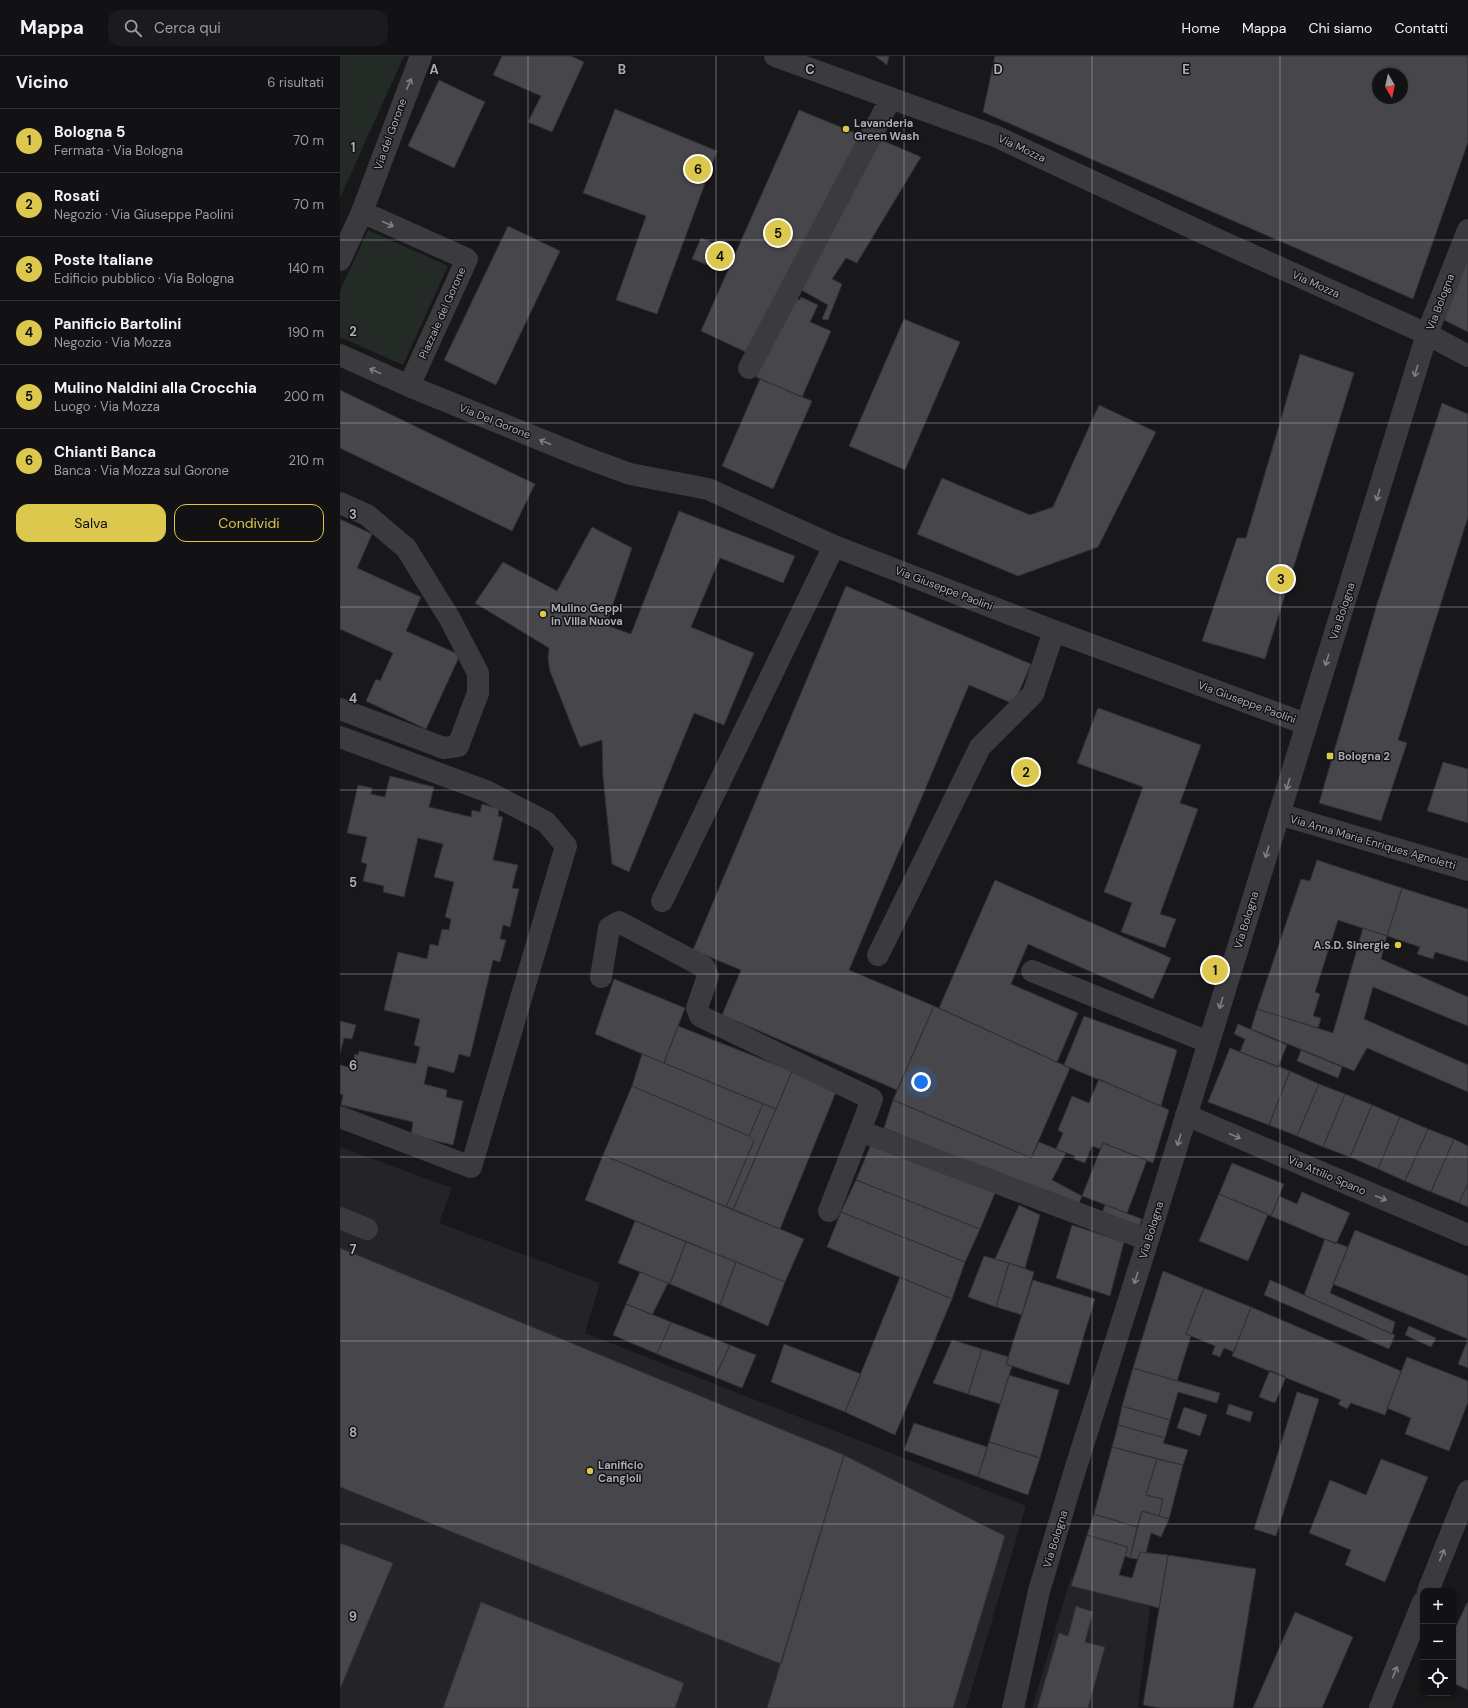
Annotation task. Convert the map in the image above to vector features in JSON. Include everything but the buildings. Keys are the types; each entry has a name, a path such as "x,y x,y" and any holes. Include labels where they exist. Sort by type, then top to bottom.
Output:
{"street":[{"name":"Via del Gorone","path":"362,212 421,56"},
{"name":"Via Mozza","path":"775,56 995,136 1214,238 1427,334 1468,356"},
{"path":"748,368 891,98"},
{"path":"340,260 362,212"},
{"name":"Piazzale del Gorone","path":"362,212 467,259 409,386"},
{"name":"Via Bologna","path":"1013,1708 1039,1591 1208,1042 1427,334 1468,230"},
{"path":"340,355 409,386"},
{"name":"Via Del Gorone","path":"409,386 582,456"},
{"name":"Via Giuseppe Paolini","path":"582,456 630,474 708,489 834,546 1054,631 1306,724"},
{"path":"340,503 367,515 406,548 450,619 478,673 478,693 458,746 444,748 340,709"},
{"path":"662,900 834,546"},
{"path":"878,954 980,747 1033,694 1054,631"},
{"path":"340,738 486,791 546,822 566,846 471,1168 340,1117"},
{"name":"Via Anna Maria Enriques Agnoletti","path":"1279,814 1468,870"},
{"path":"601,977 609,928 619,922 704,967 708,976 697,1008 700,1016 872,1099 829,1211"},
{"path":"1032,971 1208,1042"},
{"name":"Via Attilio Spano","path":"1186,1116 1468,1235"},
{"path":"860,1130 1148,1240"},
{"path":"340,1218 367,1228"},
{"path":"1429,1588 1468,1491"},
{"path":"1380,1708 1420,1609"}],"shaded area":[{"path":"340,56 404,56 340,198"},
{"path":"368,230 448,266 403,365 340,337 340,291"},
{"path":"340,1147 452,1188 439,1223 600,1283 585,1333 1026,1506 966,1708 340,1708"},
{"path":"1071,1577 1150,1607 1138,1707 1142,1708 1032,1708"}],"place":[{"name":"Lavanderia Green Wash","path":"846,129"},
{"name":"Chianti Banca","path":"698,169"},
{"name":"Mulino Naldini alla Crocchia","path":"778,233"},
{"name":"Panificio Bartolini","path":"720,256"},
{"name":"Poste Italiane","path":"1281,579"},
{"name":"Mulino Geppi in Villa Nuova","path":"543,614"},
{"name":"Bologna 2","path":"1330,756"},
{"name":"Rosati","path":"1026,772"},
{"name":"A.S.D. Sinergie","path":"1398,945"},
{"name":"Bologna 5","path":"1215,970"},
{"name":"Lanificio Cangioli","path":"590,1471"}]}
